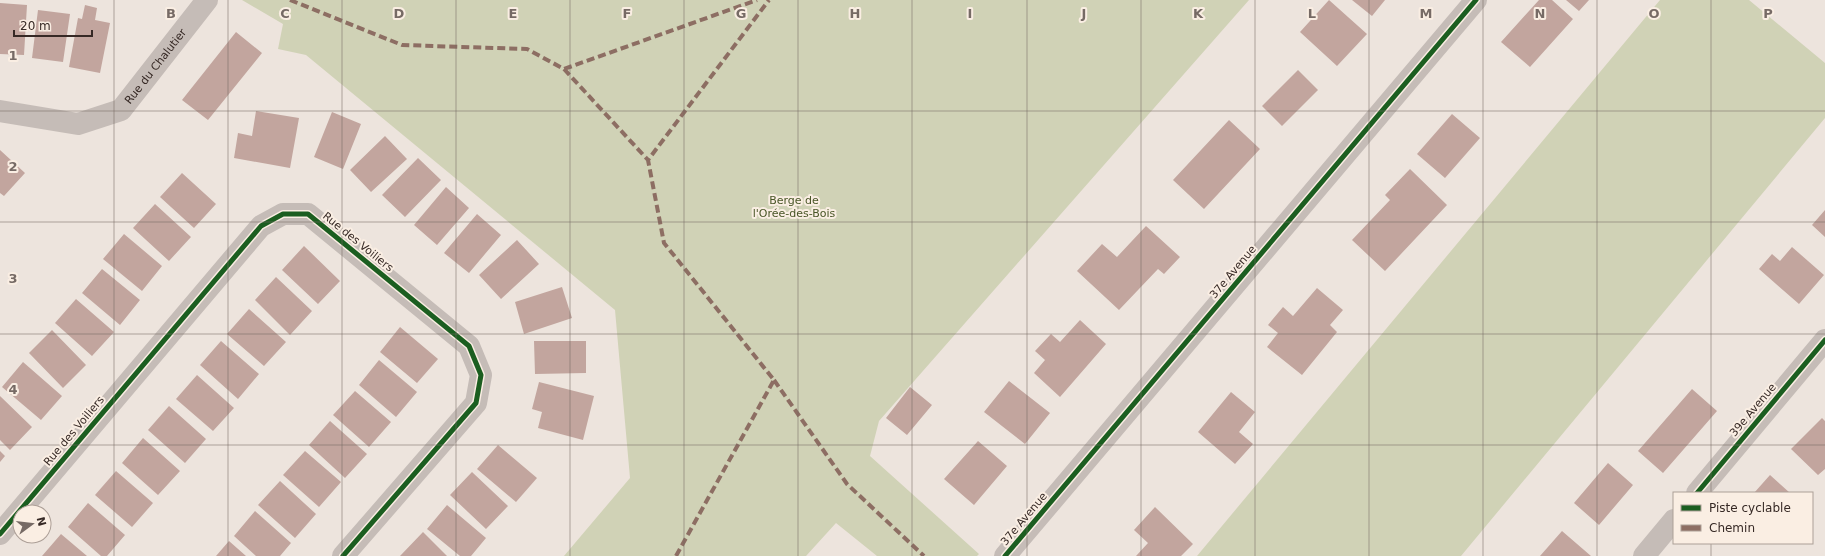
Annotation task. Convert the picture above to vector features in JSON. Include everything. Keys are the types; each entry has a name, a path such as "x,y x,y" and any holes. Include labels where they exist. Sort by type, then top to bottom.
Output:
{"street":[{"name":"Rue du Chalutier","path":"0,111 78,124 121,110 207,0"},
{"name":"37e Avenue","path":"1005,556 1476,0"},
{"name":"Rue des Voiliers","path":"0,534 261,226 283,214 308,214 469,346 481,375 476,403 344,556"},
{"name":"39e Avenue","path":"1698,492 1825,340"},
{"path":"1644,556 1673,521"}],"green space":[{"name":"Berge de l'Orée-des-Bois","path":"242,0 1249,0 879,421 870,456 979,554 977,556 877,556 836,523 806,556 564,556 630,478 615,310 306,55 278,49 283,24"},
{"path":"1660,0 1749,0 1825,63 1825,118 1461,556 1197,556"}],"building":[{"path":"1329,0 1367,34 1337,66 1300,32"},
{"path":"1352,0 1385,0 1372,16"},
{"path":"1539,0 1552,0 1573,19 1530,67 1501,42"},
{"path":"1566,0 1589,0 1579,11"},
{"path":"0,3 27,5 24,55 0,54"},
{"path":"85,5 97,8 95,20 110,23 100,73 69,67 78,18 82,19"},
{"path":"38,10 70,14 63,62 32,58"},
{"path":"236,32 262,53 208,120 182,100"},
{"path":"1298,70 1318,90 1282,126 1262,106"},
{"path":"256,111 299,118 290,168 234,158 238,133 252,136"},
{"path":"332,112 361,124 343,169 314,157"},
{"path":"1452,114 1480,138 1445,178 1417,154"},
{"path":"1229,120 1260,149 1204,209 1173,180"},
{"path":"385,136 407,159 371,192 350,170"},
{"path":"0,150 25,173 4,196 0,193"},
{"path":"418,158 441,180 405,217 382,195"},
{"path":"1410,169 1447,205 1385,271 1352,240 1390,200 1385,195"},
{"path":"182,173 216,204 194,228 160,197"},
{"path":"446,187 469,208 437,245 414,225"},
{"path":"155,204 191,237 169,261 133,228"},
{"path":"1825,210 1825,237 1812,225"},
{"path":"477,214 501,235 469,273 444,253"},
{"path":"1146,226 1180,257 1164,274 1158,269 1119,310 1077,271 1102,244 1117,257"},
{"path":"124,234 162,266 142,291 103,259"},
{"path":"517,240 539,264 501,299 479,275"},
{"path":"304,246 340,281 318,304 282,270"},
{"path":"1792,247 1824,275 1799,304 1759,269 1772,254 1780,261"},
{"path":"102,269 140,300 120,325 82,293"},
{"path":"276,277 312,311 290,335 255,300"},
{"path":"562,287 572,318 524,334 515,302"},
{"path":"1317,288 1343,310 1330,325 1337,332 1302,375 1267,347 1278,333 1268,325 1283,307 1293,316"},
{"path":"76,299 114,332 92,356 55,323"},
{"path":"249,309 286,342 264,366 227,334"},
{"path":"1080,320 1106,344 1060,397 1034,373 1045,360 1035,351 1051,334 1060,342"},
{"path":"400,327 438,359 417,383 380,352"},
{"path":"52,330 86,365 63,388 29,353"},
{"path":"221,341 259,374 238,399 200,365"},
{"path":"534,341 586,341 586,373 535,374"},
{"path":"379,360 417,392 396,417 359,385"},
{"path":"23,362 62,396 41,420 2,387"},
{"path":"197,375 234,408 213,431 176,399"},
{"path":"1009,381 1050,413 1025,444 984,412"},
{"path":"539,382 594,396 583,440 538,428 542,412 532,409"},
{"path":"910,387 932,405 907,435 886,418"},
{"path":"1692,389 1717,411 1663,473 1638,451"},
{"path":"355,391 391,422 369,447 333,415"},
{"path":"1231,392 1255,412 1239,432 1253,444 1235,464 1198,432"},
{"path":"0,396 32,427 10,450 0,440"},
{"path":"169,406 206,439 185,463 148,430"},
{"path":"1822,418 1825,421 1825,469 1818,475 1791,449"},
{"path":"330,421 367,454 345,478 309,445"},
{"path":"143,438 180,471 158,495 122,463"},
{"path":"978,441 1007,466 974,505 944,479"},
{"path":"498,445 537,478 516,502 477,469"},
{"path":"0,451 5,456 0,462"},
{"path":"305,451 341,482 319,507 283,475"},
{"path":"1608,463 1633,485 1599,525 1574,503"},
{"path":"116,471 153,503 132,527 95,495"},
{"path":"472,472 508,506 486,529 450,495"},
{"path":"1770,475 1789,492 1755,492"},
{"path":"280,481 316,514 295,538 258,505"},
{"path":"88,503 125,535 107,556 101,556 68,527"},
{"path":"447,505 486,538 471,556 460,556 427,529"},
{"path":"1155,507 1193,544 1181,556 1136,556 1148,543 1134,530"},
{"path":"255,511 291,543 280,556 256,556 234,536"},
{"path":"1562,531 1591,556 1540,556"},
{"path":"423,532 447,556 400,556"},
{"path":"61,534 87,556 42,556"},
{"path":"229,541 246,556 216,556"}],"marked path":[{"path":"290,0 402,45 527,49 564,69 757,0"},
{"path":"676,556 774,380 664,243 648,160 769,0"},
{"path":"564,69 648,160"},
{"path":"774,380 847,484 924,556"}],"cycle path":[{"path":"1005,556 1476,0"},
{"path":"0,534 261,226 283,214 308,214 469,346 481,375 476,403 343,556"},
{"path":"1698,492 1825,340"}]}
